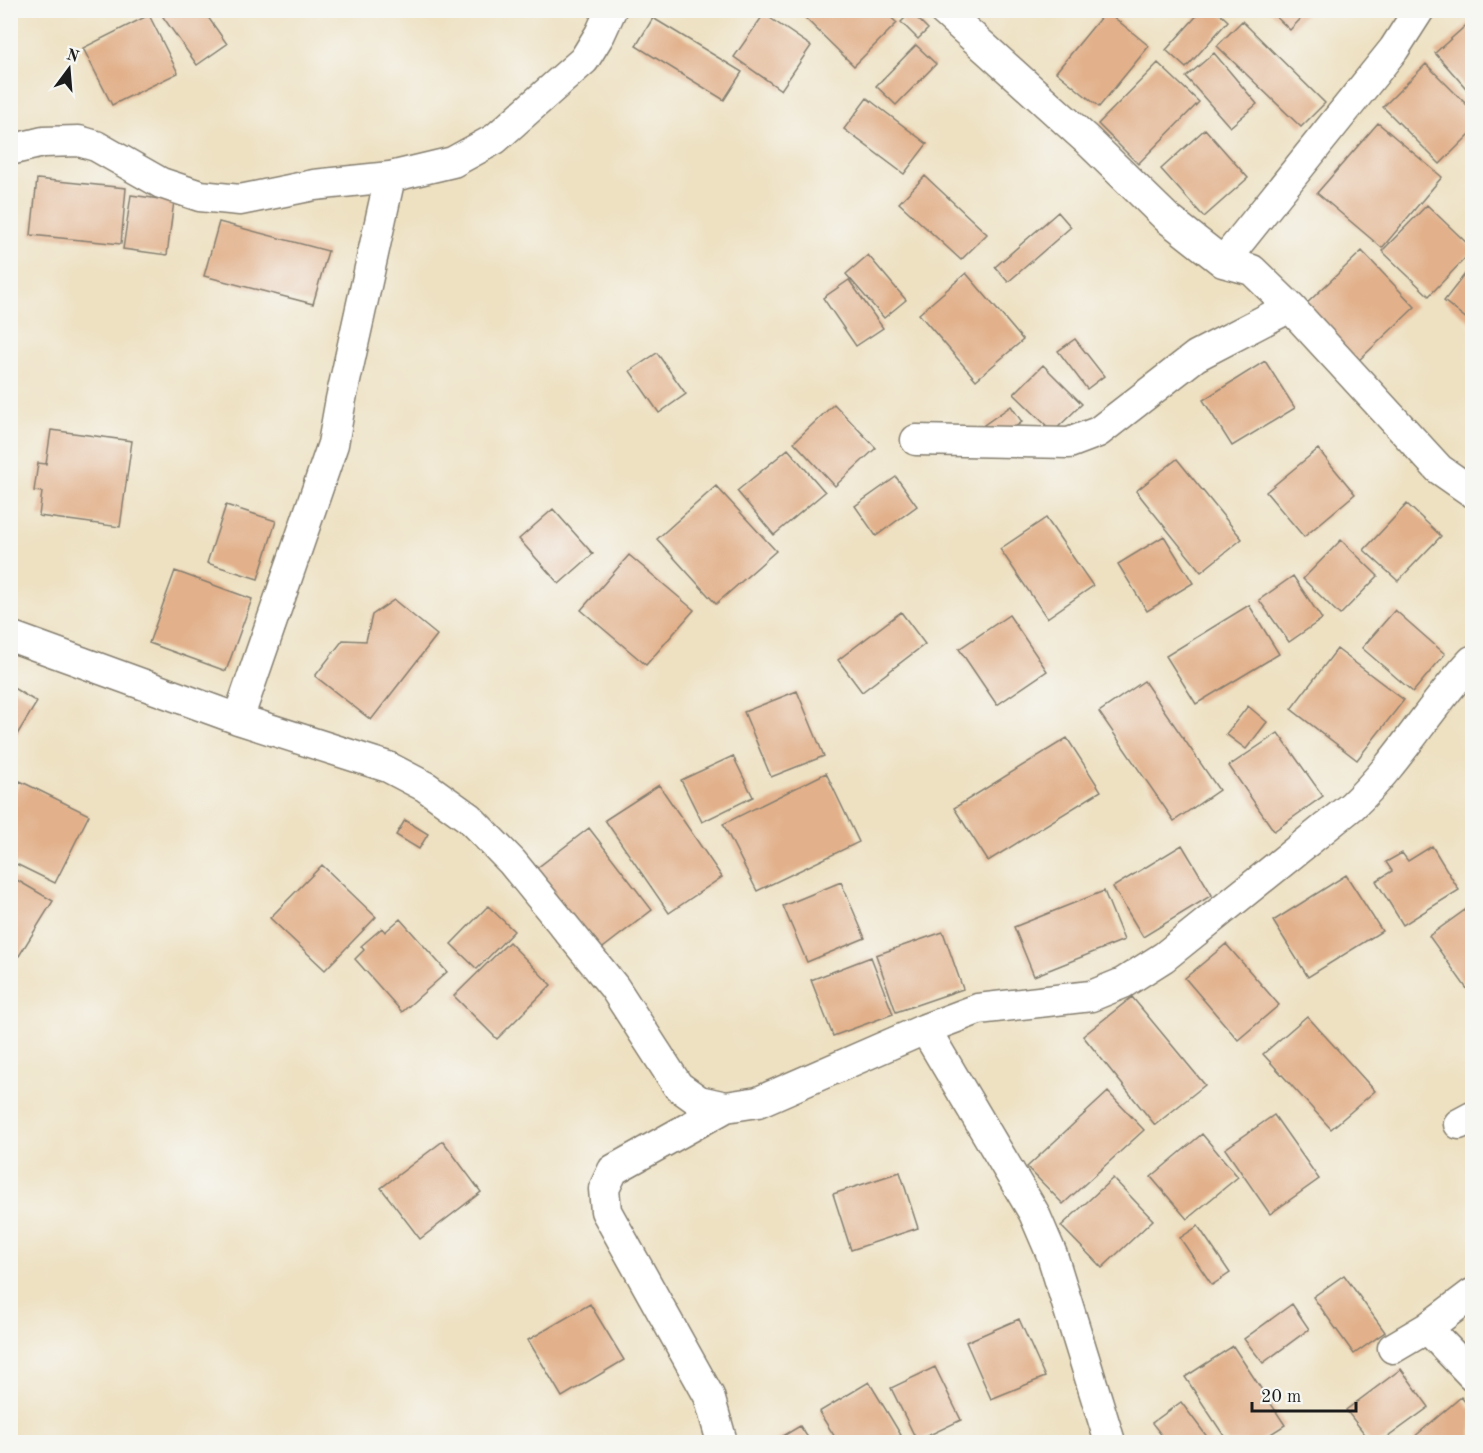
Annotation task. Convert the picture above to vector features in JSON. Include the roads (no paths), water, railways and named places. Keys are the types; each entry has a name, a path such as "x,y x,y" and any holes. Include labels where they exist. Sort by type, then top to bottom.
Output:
{"street":[{"path":"10,150 43,142 79,141 96,146 161,183 200,196 240,200 314,185 390,177 453,162 495,139 584,60 600,34 610,10"},
{"path":"943,10 1086,139 1167,218 1223,262 1252,270 1290,307 1440,469 1473,492"},
{"path":"1223,262 1394,49 1419,10"},
{"path":"238,718 333,444 390,177"},
{"path":"916,440 1069,443 1098,432 1196,356 1290,307"},
{"path":"10,636 238,718 388,767 426,787 469,818 512,862 614,987 678,1086 699,1101 726,1107"},
{"path":"722,1443 710,1396 606,1210 604,1189 613,1170 726,1107 758,1102 925,1029 978,1009 1091,996 1123,982 1164,957 1374,786 1451,685 1473,661"},
{"path":"925,1029 1034,1213 1052,1255 1110,1443"},
{"path":"1394,1348 1427,1328 1473,1294"},
{"path":"1427,1328 1473,1375"}]}
